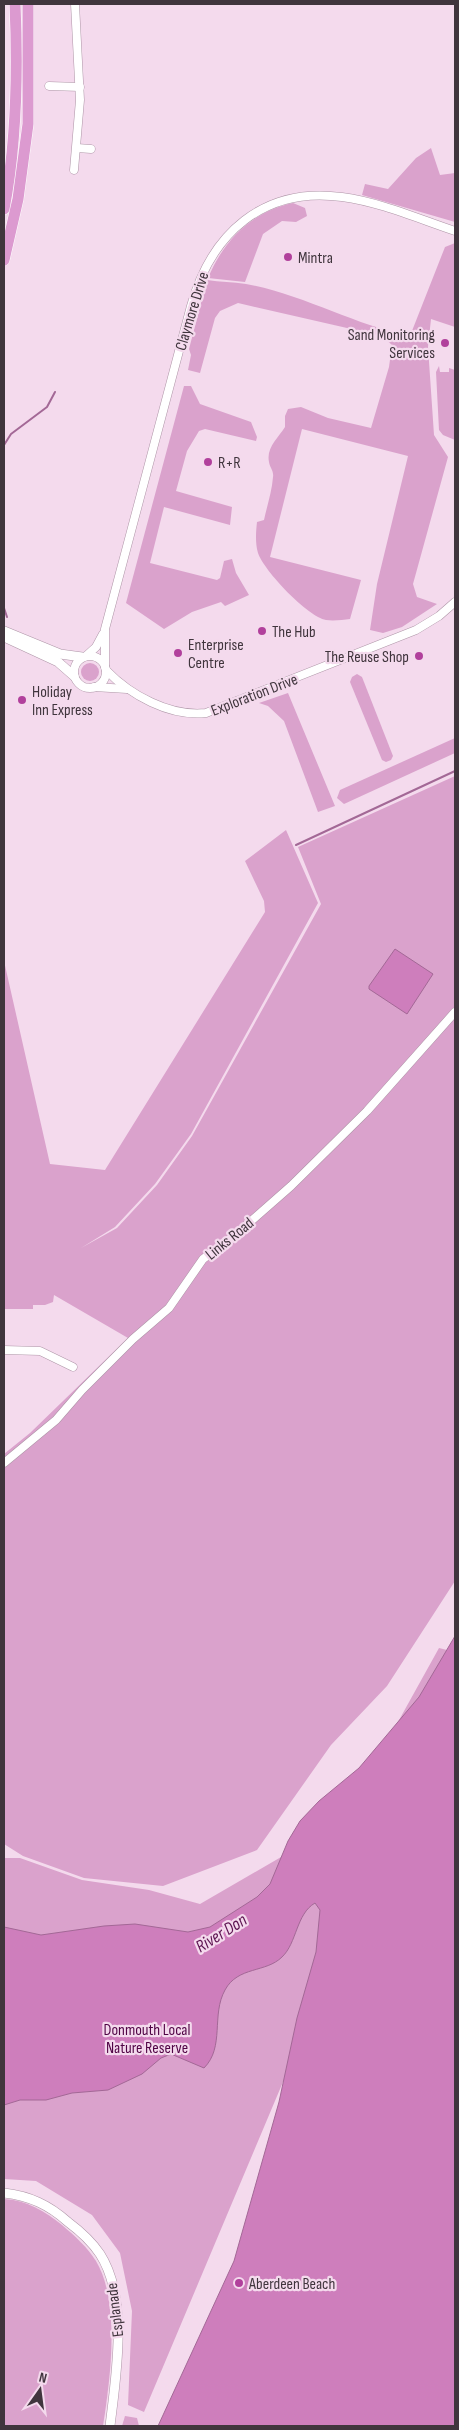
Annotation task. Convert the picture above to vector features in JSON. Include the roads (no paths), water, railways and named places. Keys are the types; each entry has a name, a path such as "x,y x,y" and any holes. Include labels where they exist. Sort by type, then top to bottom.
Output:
{"main road":[{"path":"4,209 15,123 15,4"},
{"path":"4,260 19,192 27,132 28,4"}],"street":[{"path":"74,170 80,87 75,4"},
{"path":"49,86 80,87"},
{"path":"77,148 91,149"},
{"name":"Claymore Drive","path":"84,657 96,647 105,629 195,290 207,261 223,239 243,221 267,207 293,198 318,196 359,201 455,231"},
{"name":"Exploration Drive","path":"94,687 127,689 176,711 201,714 218,709 416,630 439,616 455,602"},
{"name":"Claymore Drive","path":"105,629 106,668"},
{"path":"4,631 60,654 98,658 106,668 103,680 94,687 81,685 58,662 4,637"},
{"path":"74,676 76,663 84,657"},
{"name":"Exploration Drive","path":"106,668 127,689"},
{"name":"Links Road","path":"4,1463 56,1420 82,1390 132,1339 169,1308 203,1259 234,1236 291,1186 367,1110 455,1012"},
{"path":"4,1350 40,1351 73,1367"},
{"name":"Esplanade","path":"4,2193 30,2197 58,2213 92,2244 107,2268 112,2283 118,2341 110,2426"}],"water":[{"path":"395,949 433,974 407,1014 369,989 369,986"},
{"name":"River Don","path":"455,1636 455,2426 158,2426 234,2261 279,2102 297,2018 316,1952 320,1910 315,1903 304,1914 291,1944 282,1957 268,1966 237,1977 225,1990 219,2010 214,2050 204,2068 171,2054 161,2058 142,2074 108,2090 72,2093 46,2100 20,2100 4,2105 4,1927 41,1935 104,1926 135,1924 188,1932 210,1927 257,1897 270,1884 288,1841 300,1821 319,1801 359,1768 419,1697"}],"waterway":[{"path":"4,445 11,434 47,407 55,392"},
{"path":"4,608 7,617"},
{"path":"296,845 455,771"}],"place":[{"name":"Mintra","path":"288,257"},
{"name":"Sand Monitoring Services","path":"445,343"},
{"name":"R+R","path":"208,462"},
{"name":"The Hub","path":"262,631"},
{"name":"Enterprise Centre","path":"178,653"},
{"name":"The Reuse Shop","path":"419,656"},
{"name":"Holiday Inn Express","path":"22,700"},
{"name":"Aberdeen Beach","path":"239,2283"}],"park label":[{"name":"Donmouth Local Nature Reserve","path":"147,2038"}]}
